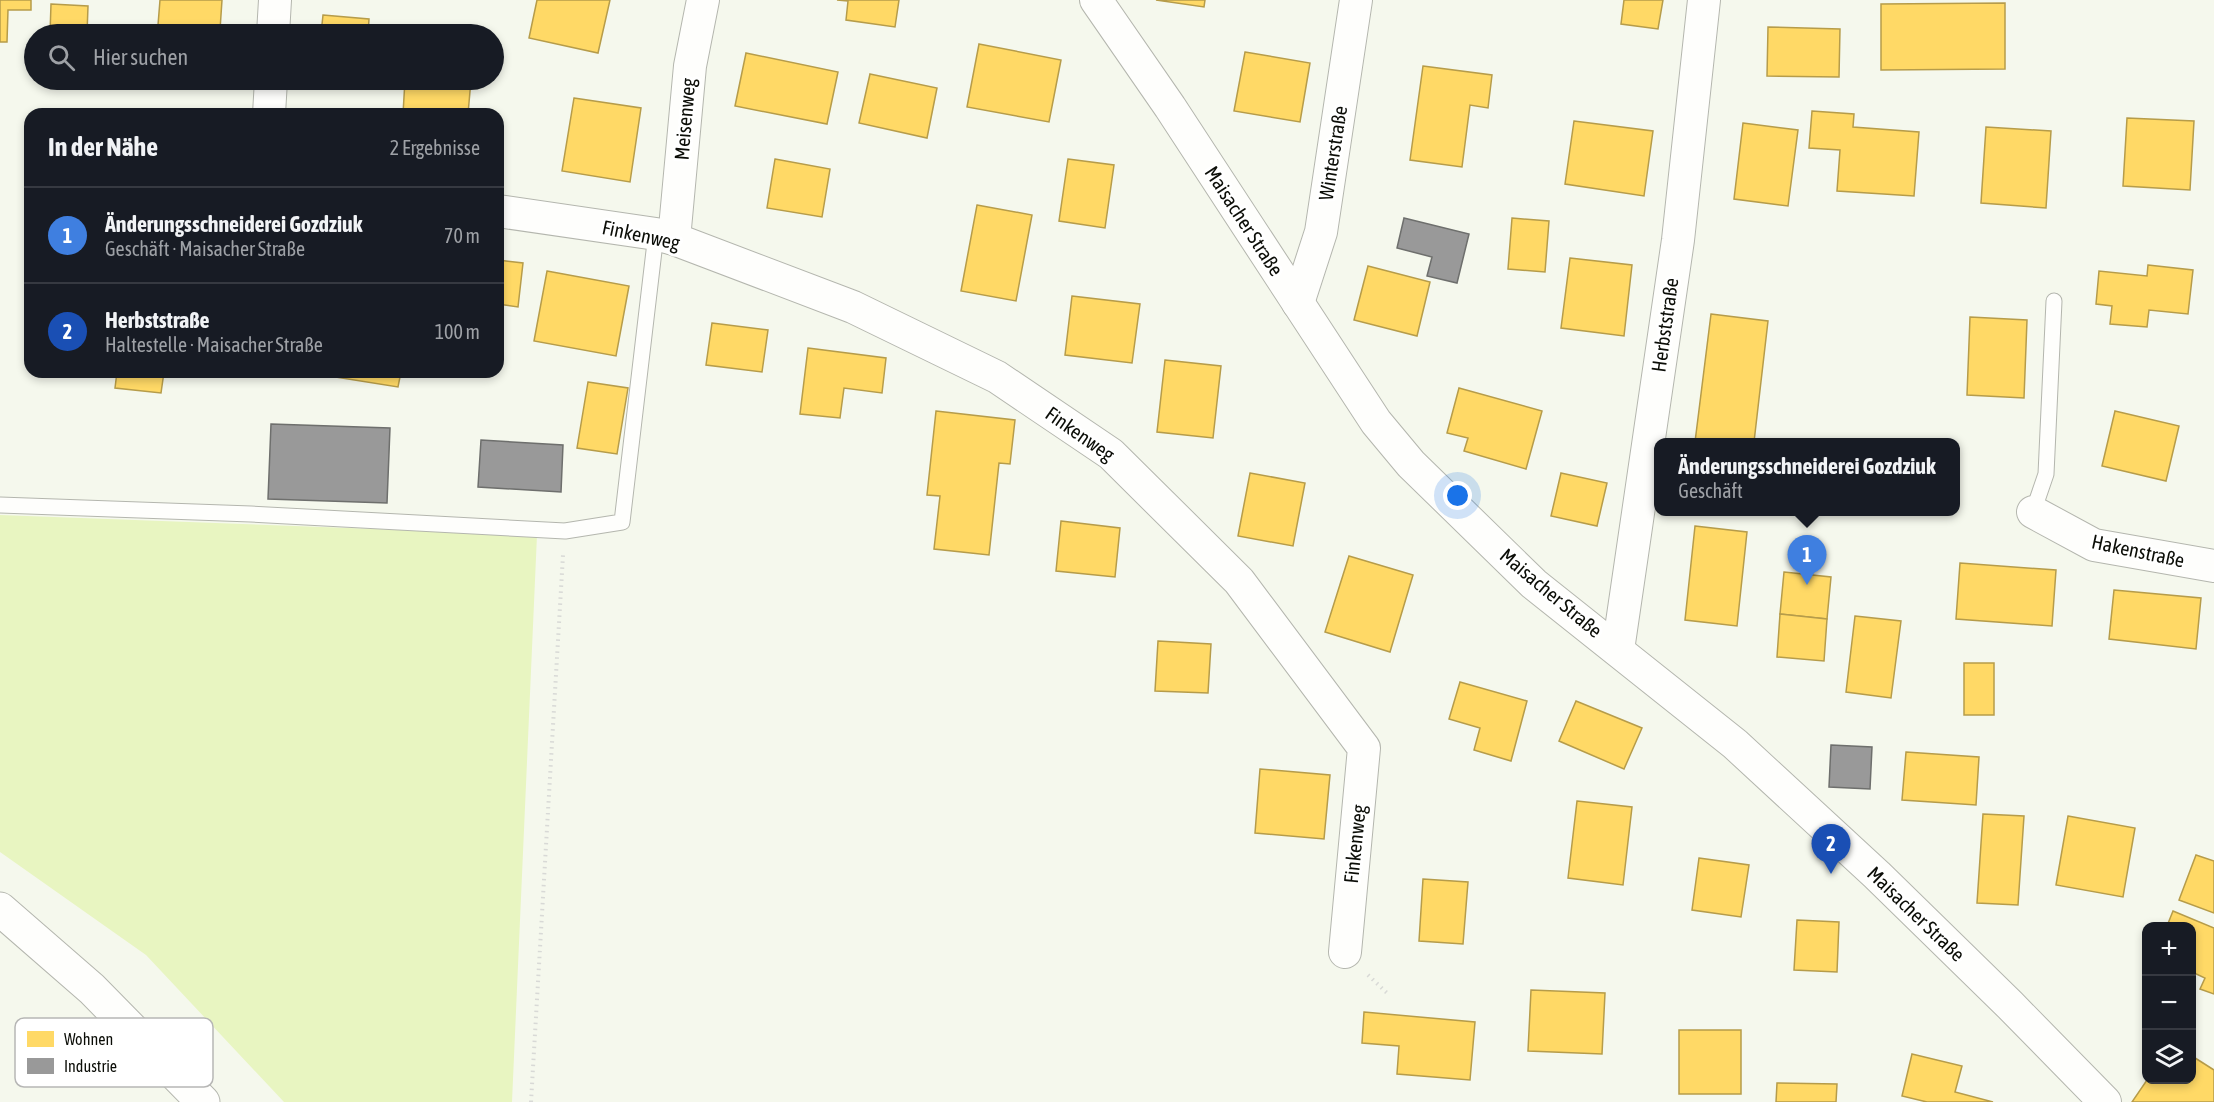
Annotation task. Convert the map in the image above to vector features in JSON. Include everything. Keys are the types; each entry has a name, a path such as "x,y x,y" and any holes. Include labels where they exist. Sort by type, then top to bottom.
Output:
{"main road":[{"path":"0,909 92,989 120,1018"},
{"path":"188,1087 203,1102"}],"street":[{"path":"274,24 275,0"},
{"name":"Meisenweg","path":"665,237 690,66 704,0"},
{"name":"Maisacher Straße","path":"1096,0 1170,106 1376,422 1411,464 1534,584 1735,744 1877,875 2105,1102"},
{"name":"Winterstraße","path":"1298,303 1322,232 1356,0"},
{"name":"Herbststraße","path":"1618,650 1678,240 1704,0"},
{"path":"269,108 270,90"},
{"name":"Finkenweg","path":"504,213 665,237 853,307 998,377 1112,454 1239,581 1365,748 1345,952"},
{"name":"Hakenstraße","path":"2033,512 2094,545 2214,566"}],"lane":[{"path":"0,505 251,514 565,531 622,522 665,237"},
{"path":"2033,512 2046,474 2054,301"}],"path":[{"path":"531,1102 565,531"}],"green space":[{"path":"0,515 537,535 512,1102 284,1102 213,1026 213,1018 205,1018 146,955 0,852"}],"building: Wohnen":[{"path":"0,0 31,0 31,10 8,10 7,42 0,42"},
{"path":"160,0 222,0 220,24 158,24"},
{"path":"537,0 610,0 598,53 529,38"},
{"path":"837,0 899,0 895,27 846,20 848,1"},
{"path":"1156,0 1205,0 1204,7"},
{"path":"1624,0 1663,0 1658,29 1621,24"},
{"path":"2005,3 2005,69 1881,70 1881,4"},
{"path":"51,4 88,6 87,24 50,24"},
{"path":"323,15 369,19 369,24 322,24"},
{"path":"1768,27 1840,29 1839,77 1767,76"},
{"path":"979,44 1061,60 1049,122 967,107"},
{"path":"1245,52 1310,63 1300,122 1234,111"},
{"path":"746,53 838,72 827,124 735,106"},
{"path":"1423,66 1492,75 1488,108 1470,105 1462,167 1410,160"},
{"path":"870,74 937,88 927,138 859,123"},
{"path":"404,90 470,90 469,108 403,108"},
{"path":"574,98 641,108 630,182 562,171"},
{"path":"1812,111 1854,114 1853,127 1919,132 1914,196 1837,191 1840,150 1809,148"},
{"path":"2127,118 2194,121 2190,190 2123,186"},
{"path":"1574,121 1653,131 1644,196 1565,184"},
{"path":"1743,123 1798,130 1788,206 1734,199"},
{"path":"1986,127 2051,131 2046,208 1981,203"},
{"path":"775,159 830,169 822,217 767,208"},
{"path":"1068,159 1114,165 1105,228 1059,221"},
{"path":"977,205 1032,215 1016,301 961,291"},
{"path":"1512,218 1549,221 1545,272 1508,269"},
{"path":"1570,258 1632,265 1624,336 1561,328"},
{"path":"504,261 523,263 518,307 504,305"},
{"path":"2148,265 2193,270 2188,314 2149,310 2147,327 2110,324 2112,306 2096,304 2099,271 2147,276"},
{"path":"1368,266 1430,282 1417,336 1354,320"},
{"path":"547,271 629,286 616,356 534,341"},
{"path":"1072,296 1140,304 1132,363 1065,355"},
{"path":"1711,314 1768,321 1754,438 1696,438"},
{"path":"1970,317 2027,320 2024,398 1967,395"},
{"path":"712,323 768,330 762,372 706,365"},
{"path":"808,348 886,358 882,393 844,388 840,418 800,414"},
{"path":"1165,360 1221,366 1213,438 1157,432"},
{"path":"116,378 163,378 161,393 115,388"},
{"path":"342,378 400,378 398,387"},
{"path":"588,382 628,388 617,454 577,448"},
{"path":"1459,388 1542,411 1526,469 1464,451 1468,438 1447,433"},
{"path":"936,411 1015,420 1010,464 999,463 989,555 934,549 940,496 927,495"},
{"path":"2115,411 2179,426 2166,481 2102,466"},
{"path":"1250,473 1305,483 1293,546 1238,536"},
{"path":"1561,473 1607,483 1597,526 1551,516"},
{"path":"1061,521 1120,528 1115,577 1056,571"},
{"path":"1695,526 1747,532 1737,626 1685,620"},
{"path":"1349,556 1413,575 1390,652 1325,632"},
{"path":"1960,563 2056,570 2052,626 1956,619"},
{"path":"1784,572 1831,577 1827,619 1780,614"},
{"path":"2114,590 2201,598 2196,649 2109,639"},
{"path":"1780,614 1827,619 1824,661 1777,657"},
{"path":"1855,616 1901,621 1891,698 1846,692"},
{"path":"1158,641 1211,644 1208,693 1155,691"},
{"path":"1964,663 1994,663 1994,715 1964,715"},
{"path":"1460,682 1527,701 1511,761 1474,750 1480,728 1449,719"},
{"path":"1576,701 1642,728 1624,769 1559,741"},
{"path":"1906,752 1979,757 1976,805 1902,800"},
{"path":"1260,769 1330,775 1324,839 1255,833"},
{"path":"1577,801 1632,807 1623,885 1568,878"},
{"path":"1983,814 2024,816 2018,905 1977,903"},
{"path":"2068,816 2135,828 2123,897 2056,885"},
{"path":"2196,855 2214,861 2214,913 2179,900"},
{"path":"1699,858 1749,865 1741,917 1692,910"},
{"path":"1423,879 1468,882 1463,944 1419,941"},
{"path":"2173,911 2214,928 2214,994 2200,989 2205,978 2196,974 2196,922 2169,922"},
{"path":"1797,920 1839,922 1837,972 1794,970"},
{"path":"1531,990 1605,993 1602,1054 1528,1051"},
{"path":"1364,1012 1475,1022 1470,1080 1397,1074 1399,1046 1362,1043"},
{"path":"1679,1030 1741,1030 1741,1094 1679,1094"},
{"path":"1912,1054 1962,1066 1955,1092 1993,1102 1927,1102 1902,1096"},
{"path":"2196,1059 2214,1070 2214,1102 2132,1102 2144,1084 2196,1084"},
{"path":"1777,1083 1837,1084 1836,1102 1776,1102"}],"building: Industrie":[{"path":"1404,218 1469,234 1457,283 1427,276 1432,257 1397,248"},
{"path":"271,424 390,428 387,503 268,499"},
{"path":"481,440 563,445 561,492 478,487"},
{"path":"1831,745 1872,747 1870,789 1829,787"}],"place":[{"name":"Änderungsschneiderei Gozdziuk","path":"1807,585"},
{"name":"Herbststraße","path":"1831,874"}]}
